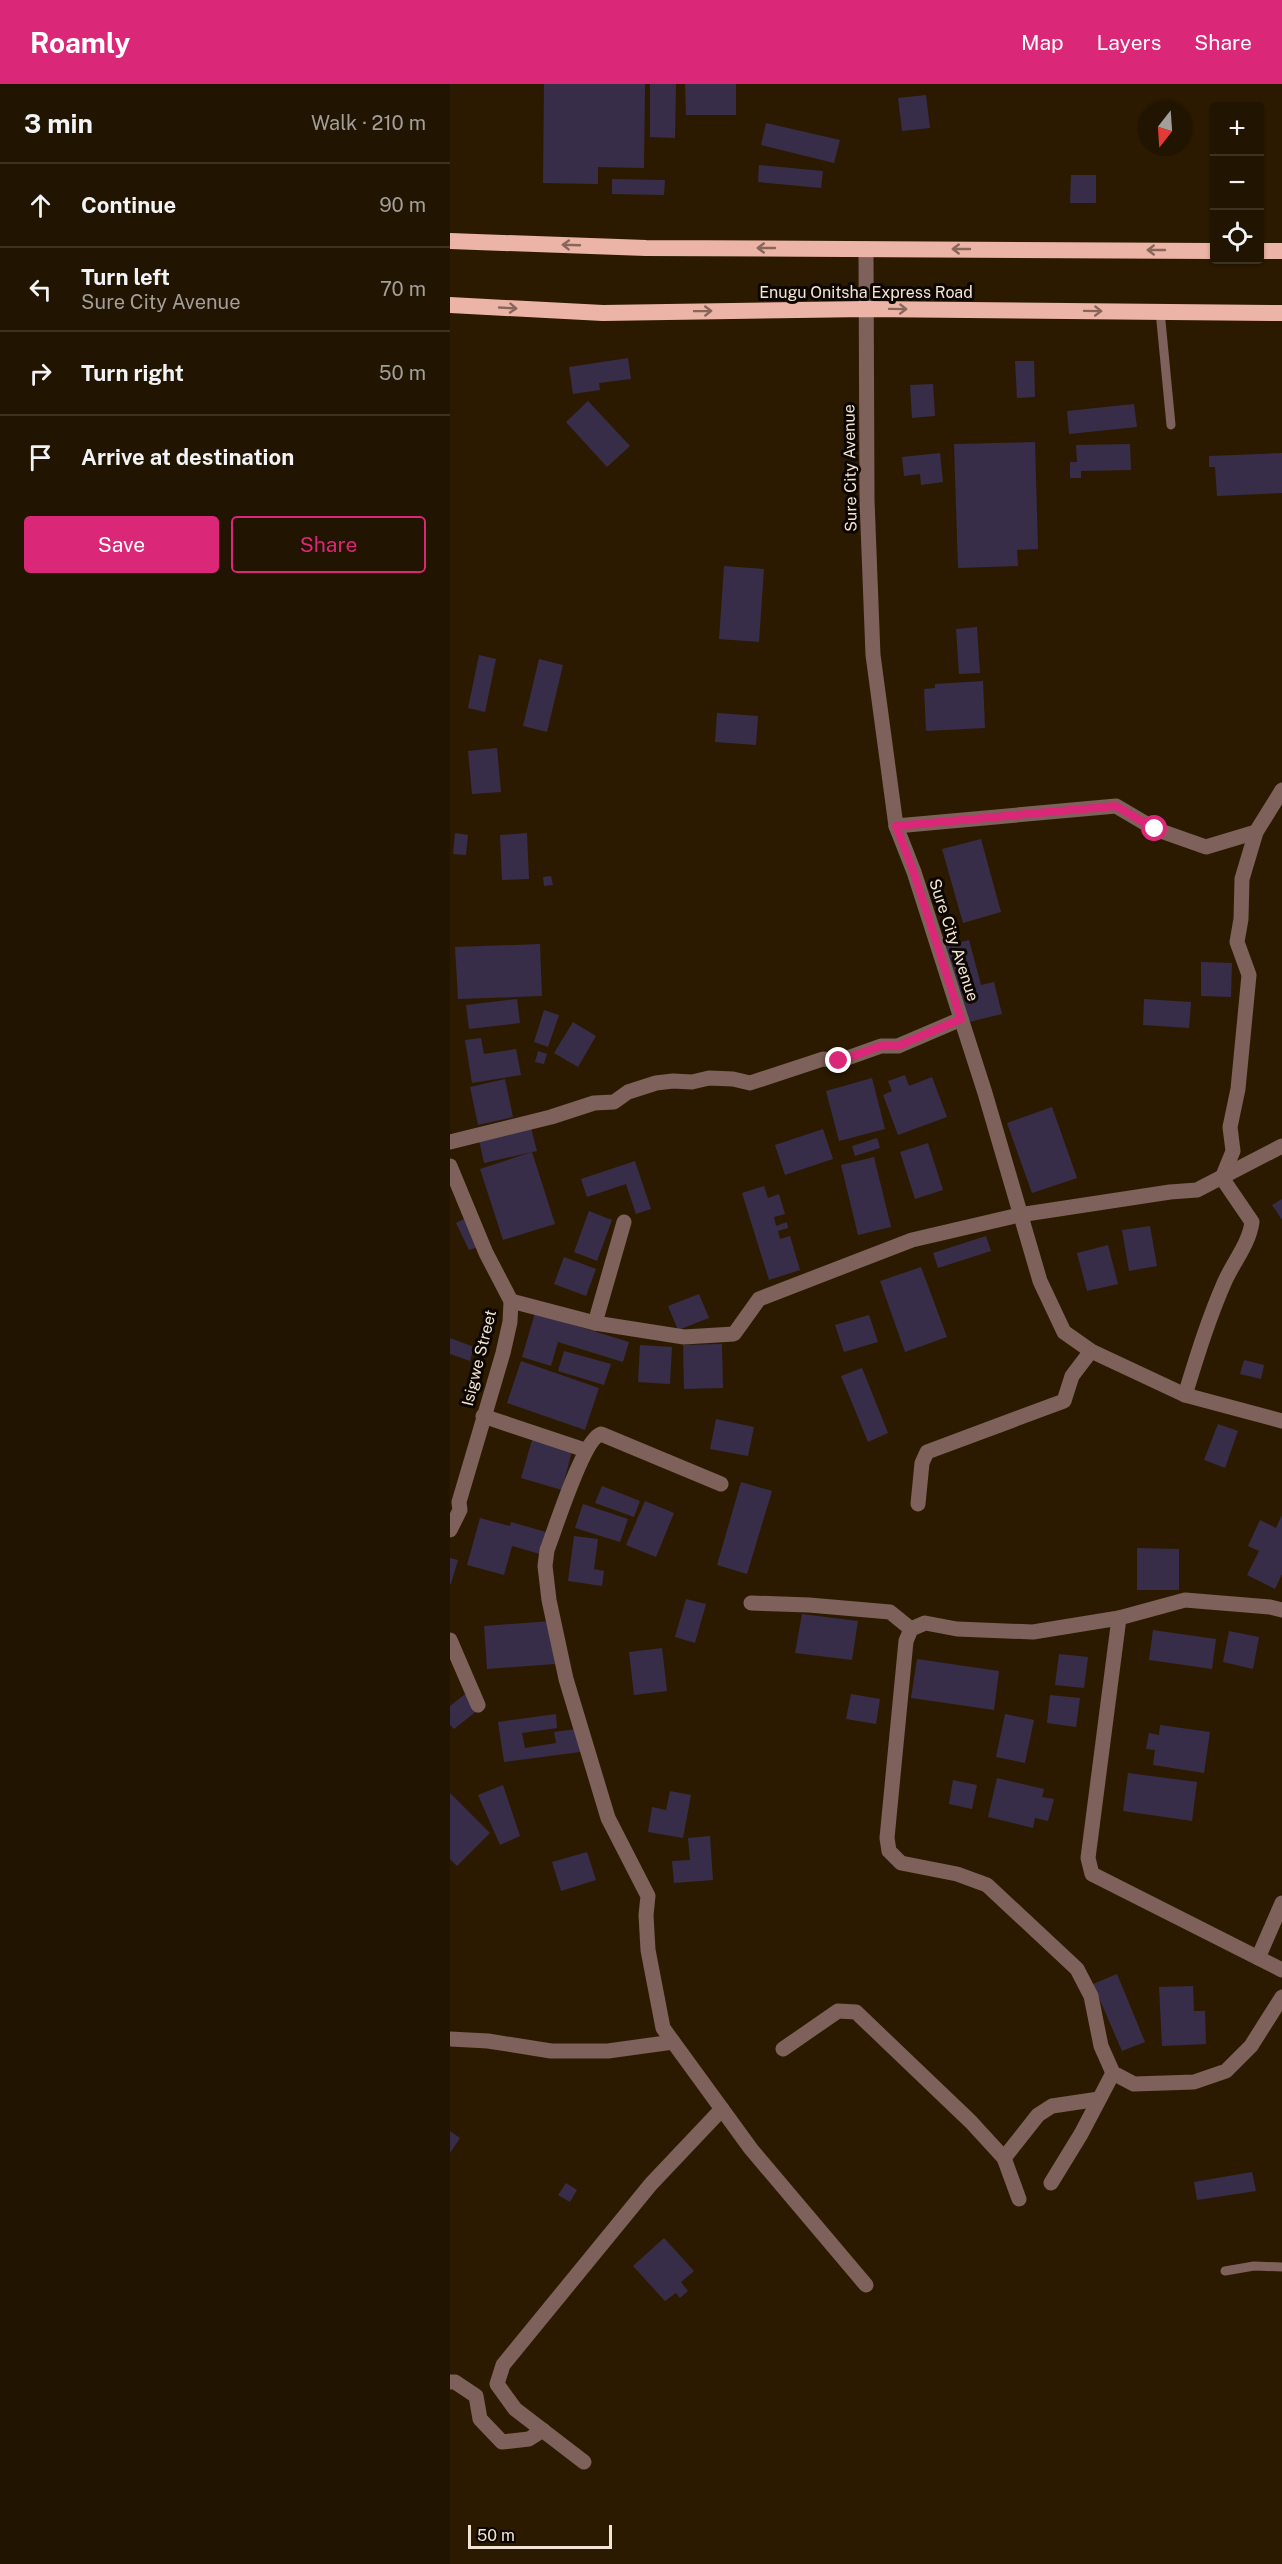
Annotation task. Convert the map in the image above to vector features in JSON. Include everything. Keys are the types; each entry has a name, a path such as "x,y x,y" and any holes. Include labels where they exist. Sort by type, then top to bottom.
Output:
{"highway":[{"path":"450,241 646,248 1210,251"},
{"path":"1264,251 1282,251"},
{"name":"Enugu Onitsha Express Road","path":"450,305 603,313 867,309 1282,313"}],"street":[{"name":"Sure City Avenue","path":"866,249 867,500 873,655 896,826 914,873 1006,1161 1019,1215 1040,1281 1064,1332 1091,1351 1185,1395 1282,1421"},
{"path":"1222,1178 1233,1150 1230,1127 1238,1089 1249,975 1237,942 1241,919 1242,879 1256,832 1282,790"},
{"path":"896,826 1116,806 1155,829 1206,847 1256,832"},
{"path":"450,1142 561,1114 594,1103 614,1102 628,1092 656,1083 692,1082 709,1078 733,1079 750,1083 823,1059 839,1061 881,1046 898,1046 961,1019"},
{"path":"511,1301 595,1323 684,1337 734,1335 759,1299 912,1240 1019,1215 1197,1190 1282,1146"},
{"name":"Isigwe Street","path":"450,1166 486,1253 511,1301 510,1322 502,1353 459,1502 460,1510 450,1530"},
{"path":"1185,1395 1212,1312 1226,1278 1250,1234 1252,1222 1222,1178"},
{"path":"595,1323 624,1222"},
{"path":"918,1504 922,1463 927,1452 1064,1401 1072,1376 1091,1351"},
{"path":"483,1416 585,1450"},
{"path":"721,1484 601,1434 593,1437 585,1450 547,1550 545,1566 549,1600 566,1679 608,1818 648,1896 646,1915 648,1950 663,2028 751,2149 866,2285"},
{"path":"1282,1610 1185,1600 1119,1618 1033,1632 957,1629 925,1623 911,1629 906,1641 886,1838 889,1851 901,1863 957,1874 987,1885 1077,1969 1091,1996 1101,2046 1113,2073 1134,2084 1194,2082 1226,2071 1251,2046 1282,1997"},
{"path":"751,1603 890,1612 911,1629"},
{"path":"1119,1618 1088,1858 1092,1874 1282,1970"},
{"path":"450,1640 478,1705"},
{"path":"1258,1959 1282,1903"},
{"path":"783,2049 838,2011 856,2012 971,2122 1004,2158 1019,2199"},
{"path":"450,2038 488,2041 551,2051 608,2051 674,2042"},
{"path":"1051,2183 1113,2073"},
{"path":"1004,2158 1038,2115 1052,2106 1099,2099"},
{"path":"584,2462 515,2409 497,2384 503,2365 651,2184 722,2109"},
{"path":"450,2382 455,2382 476,2396 480,2419 502,2442 529,2439 543,2430"}],"lane":[{"path":"1160,311 1171,425"},
{"path":"1225,2271 1254,2266 1282,2267"}],"building":[{"path":"544,84 645,84 644,168 598,167 598,184 543,183"},
{"path":"650,84 676,84 675,138 650,137"},
{"path":"685,84 736,84 736,115 686,115"},
{"path":"926,95 930,128 902,131 898,98"},
{"path":"766,123 840,140 834,163 761,145"},
{"path":"759,165 823,171 821,188 758,182"},
{"path":"1071,175 1096,175 1096,203 1070,203"},
{"path":"612,179 665,180 664,195 612,194"},
{"path":"628,358 631,379 599,383 600,390 573,394 569,367"},
{"path":"1015,361 1034,361 1035,397 1017,398"},
{"path":"933,384 935,416 912,418 910,385"},
{"path":"588,401 630,446 607,467 566,422"},
{"path":"1134,404 1137,427 1069,434 1067,411"},
{"path":"1035,442 1038,549 1017,550 1018,566 958,568 954,444"},
{"path":"1130,444 1131,470 1081,471 1081,478 1070,478 1070,462 1077,462 1076,445"},
{"path":"940,453 943,482 921,485 920,474 904,476 902,457"},
{"path":"1282,453 1282,493 1217,496 1215,467 1209,467 1209,456"},
{"path":"724,566 764,569 759,642 719,639"},
{"path":"977,627 980,673 959,674 956,629"},
{"path":"479,655 496,659 485,712 468,708"},
{"path":"539,659 563,665 547,732 523,726"},
{"path":"983,681 985,728 926,731 924,689 935,688 935,684"},
{"path":"717,713 758,716 756,745 715,742"},
{"path":"497,748 501,792 472,794 468,751"},
{"path":"455,833 468,835 466,855 453,854"},
{"path":"527,833 529,879 502,880 500,835"},
{"path":"981,839 1001,912 963,923 942,849"},
{"path":"551,876 553,885 544,886 543,877"},
{"path":"969,940 981,985 994,982 1002,1014 965,1023 945,946"},
{"path":"540,944 542,996 458,999 455,947"},
{"path":"1201,962 1232,963 1231,997 1201,996"},
{"path":"517,999 520,1023 469,1029 466,1005"},
{"path":"1144,999 1191,1002 1189,1028 1143,1025"},
{"path":"544,1010 559,1015 548,1047 534,1042"},
{"path":"573,1022 596,1036 578,1067 554,1053"},
{"path":"481,1038 484,1054 516,1049 521,1075 472,1083 465,1040"},
{"path":"538,1051 547,1054 544,1064 535,1062"},
{"path":"905,1075 909,1086 932,1077 947,1117 898,1135 883,1095 892,1091 888,1081"},
{"path":"872,1078 885,1129 839,1141 826,1091"},
{"path":"505,1079 513,1117 478,1125 470,1087"},
{"path":"1052,1107 1077,1178 1032,1193 1007,1123"},
{"path":"531,1128 537,1151 484,1163 479,1140"},
{"path":"823,1129 833,1159 785,1175 775,1145"},
{"path":"877,1138 880,1148 855,1156 852,1146"},
{"path":"928,1143 943,1190 915,1199 900,1152"},
{"path":"532,1152 555,1224 503,1240 480,1169"},
{"path":"874,1157 891,1227 858,1235 841,1165"},
{"path":"635,1161 651,1209 636,1214 626,1184 587,1197 581,1179"},
{"path":"764,1186 768,1198 779,1194 785,1214 774,1217 776,1226 787,1222 788,1228 778,1231 780,1239 790,1236 800,1270 769,1280 742,1193"},
{"path":"1282,1199 1282,1220 1272,1205"},
{"path":"589,1211 612,1220 597,1261 574,1252"},
{"path":"464,1219 478,1247 469,1250 456,1223"},
{"path":"1150,1226 1157,1266 1129,1271 1122,1230"},
{"path":"986,1236 991,1251 938,1268 933,1253"},
{"path":"1108,1245 1118,1284 1087,1291 1077,1253"},
{"path":"564,1257 596,1269 586,1296 554,1284"},
{"path":"921,1267 947,1337 905,1352 880,1281"},
{"path":"699,1294 709,1318 678,1330 668,1306"},
{"path":"535,1313 629,1342 623,1362 558,1342 551,1366 522,1357"},
{"path":"869,1315 878,1342 844,1352 835,1325"},
{"path":"450,1338 474,1347 470,1361 450,1354"},
{"path":"722,1344 723,1388 684,1389 683,1345"},
{"path":"640,1345 672,1347 670,1384 638,1382"},
{"path":"564,1351 611,1364 604,1385 558,1371"},
{"path":"1244,1360 1264,1365 1261,1379 1240,1374"},
{"path":"521,1361 599,1388 585,1430 507,1403"},
{"path":"862,1368 888,1433 868,1442 841,1376"},
{"path":"716,1419 754,1427 748,1456 710,1449"},
{"path":"1218,1424 1238,1431 1225,1468 1204,1460"},
{"path":"532,1440 572,1451 562,1490 521,1478"},
{"path":"741,1482 772,1491 747,1574 717,1565"},
{"path":"602,1486 640,1501 634,1517 595,1503"},
{"path":"645,1501 674,1513 656,1557 626,1545"},
{"path":"583,1504 628,1519 620,1542 575,1528"},
{"path":"1282,1515 1282,1574 1275,1589 1247,1575 1259,1551 1248,1546 1260,1520 1276,1528"},
{"path":"480,1518 510,1526 511,1522 546,1532 540,1554 512,1546 504,1575 467,1565"},
{"path":"574,1536 598,1539 594,1569 604,1571 602,1586 568,1581"},
{"path":"1137,1548 1179,1549 1179,1590 1137,1590"},
{"path":"450,1558 458,1560 451,1584 450,1584"},
{"path":"686,1599 706,1604 695,1643 675,1637"},
{"path":"802,1614 858,1621 852,1660 795,1653"},
{"path":"551,1621 555,1664 487,1669 484,1626"},
{"path":"1153,1630 1216,1639 1212,1669 1149,1660"},
{"path":"1229,1631 1259,1637 1253,1669 1223,1662"},
{"path":"662,1648 667,1691 634,1695 629,1652"},
{"path":"1059,1654 1088,1657 1084,1688 1055,1685"},
{"path":"917,1659 999,1671 994,1710 911,1698"},
{"path":"465,1694 478,1710 454,1729 450,1725 450,1706"},
{"path":"851,1694 880,1699 876,1724 846,1719"},
{"path":"1050,1695 1080,1698 1076,1727 1047,1723"},
{"path":"556,1714 557,1728 522,1733 525,1748 556,1743 554,1732 577,1729 580,1752 504,1762 498,1722"},
{"path":"1005,1714 1034,1720 1025,1763 996,1757"},
{"path":"1160,1725 1210,1732 1204,1773 1153,1765 1155,1750 1146,1749 1149,1733 1159,1735"},
{"path":"1128,1773 1197,1782 1192,1821 1123,1811"},
{"path":"997,1778 1044,1789 1042,1797 1054,1799 1048,1821 1035,1818 1033,1828 988,1817"},
{"path":"953,1780 977,1785 972,1809 949,1804"},
{"path":"503,1785 520,1836 500,1845 478,1795"},
{"path":"670,1791 691,1795 683,1838 648,1832 652,1807 666,1810"},
{"path":"450,1793 490,1833 457,1866 450,1859"},
{"path":"710,1836 713,1880 674,1883 672,1861 690,1860 688,1838"},
{"path":"587,1852 596,1880 561,1891 552,1862"},
{"path":"1117,1974 1145,2042 1122,2051 1093,1984"},
{"path":"1193,1986 1194,2011 1205,2011 1206,2044 1162,2046 1159,1987"},
{"path":"450,2131 460,2138 450,2153"},
{"path":"1252,2172 1256,2191 1197,2200 1194,2182"},
{"path":"566,2183 577,2190 570,2202 558,2195"},
{"path":"664,2238 694,2271 681,2282 688,2291 680,2298 676,2293 665,2301 633,2266"}],"route":[{"path":"839,1061 881,1046 898,1046 961,1019 914,873 896,826 1116,806 1155,829"}]}
